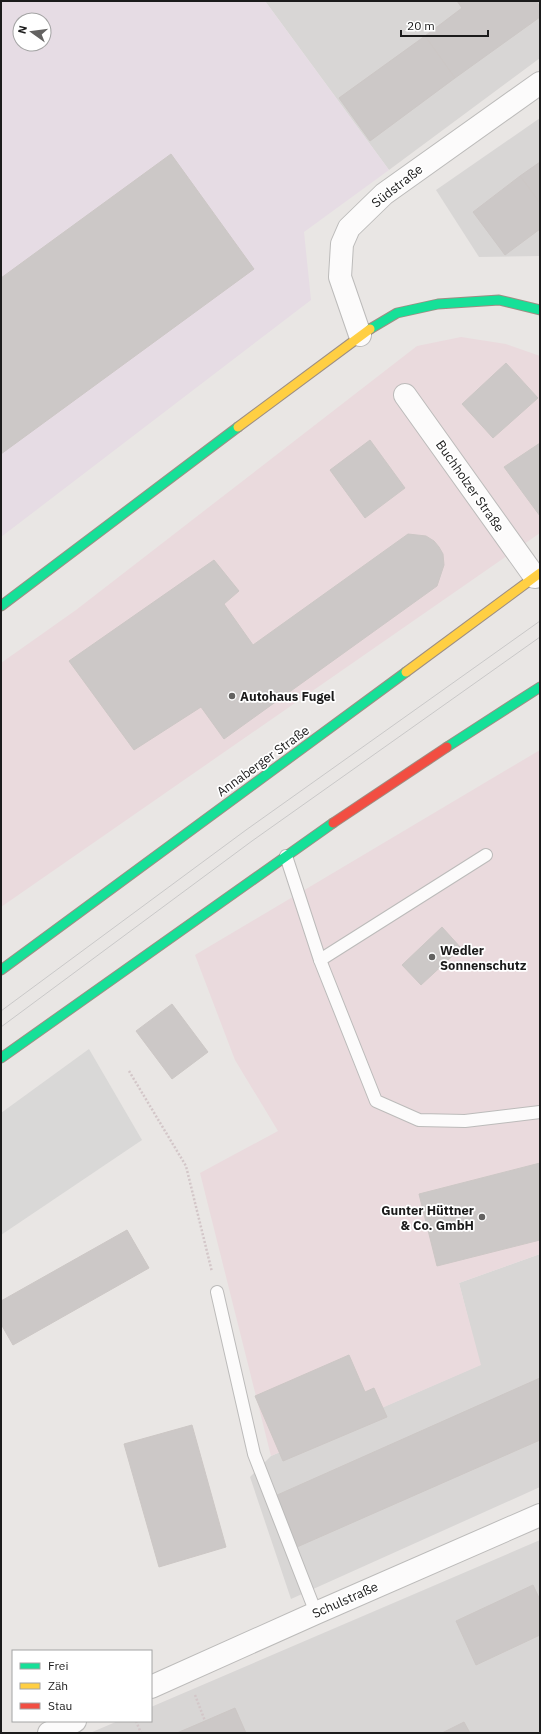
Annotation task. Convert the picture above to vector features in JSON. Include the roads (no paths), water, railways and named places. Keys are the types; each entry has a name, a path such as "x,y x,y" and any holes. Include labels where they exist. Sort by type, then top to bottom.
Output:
{"main road":[{"path":"1,606 360,335 397,313 438,304 499,300 540,310"},
{"name":"Annaberger Straße","path":"1,970 537,575"},
{"path":"1,1058 358,805 540,687"}],"street":[{"name":"Südstraße","path":"360,335 340,277 342,244 348,228 384,194 540,83"},
{"name":"Buchholzer Straße","path":"405,396 537,575"},
{"name":"Schulstraße","path":"152,1687 540,1515"},
{"path":"48,1733 73,1722"}],"lane":[{"path":"320,960 486,855"},
{"path":"286,856 320,960 376,1101 419,1120 465,1121 540,1112"},
{"path":"217,1292 254,1454 316,1613"}],"tram line":[{"path":"1,1011 246,830 540,621"},
{"path":"1,1027 252,841 540,637"}],"place":[{"name":"Autohaus Fugel","path":"232,696"},
{"name":"Wedler Sonnenschutz","path":"432,957"},
{"name":"Gunter Hüttner & Co. GmbH","path":"482,1217"}]}
